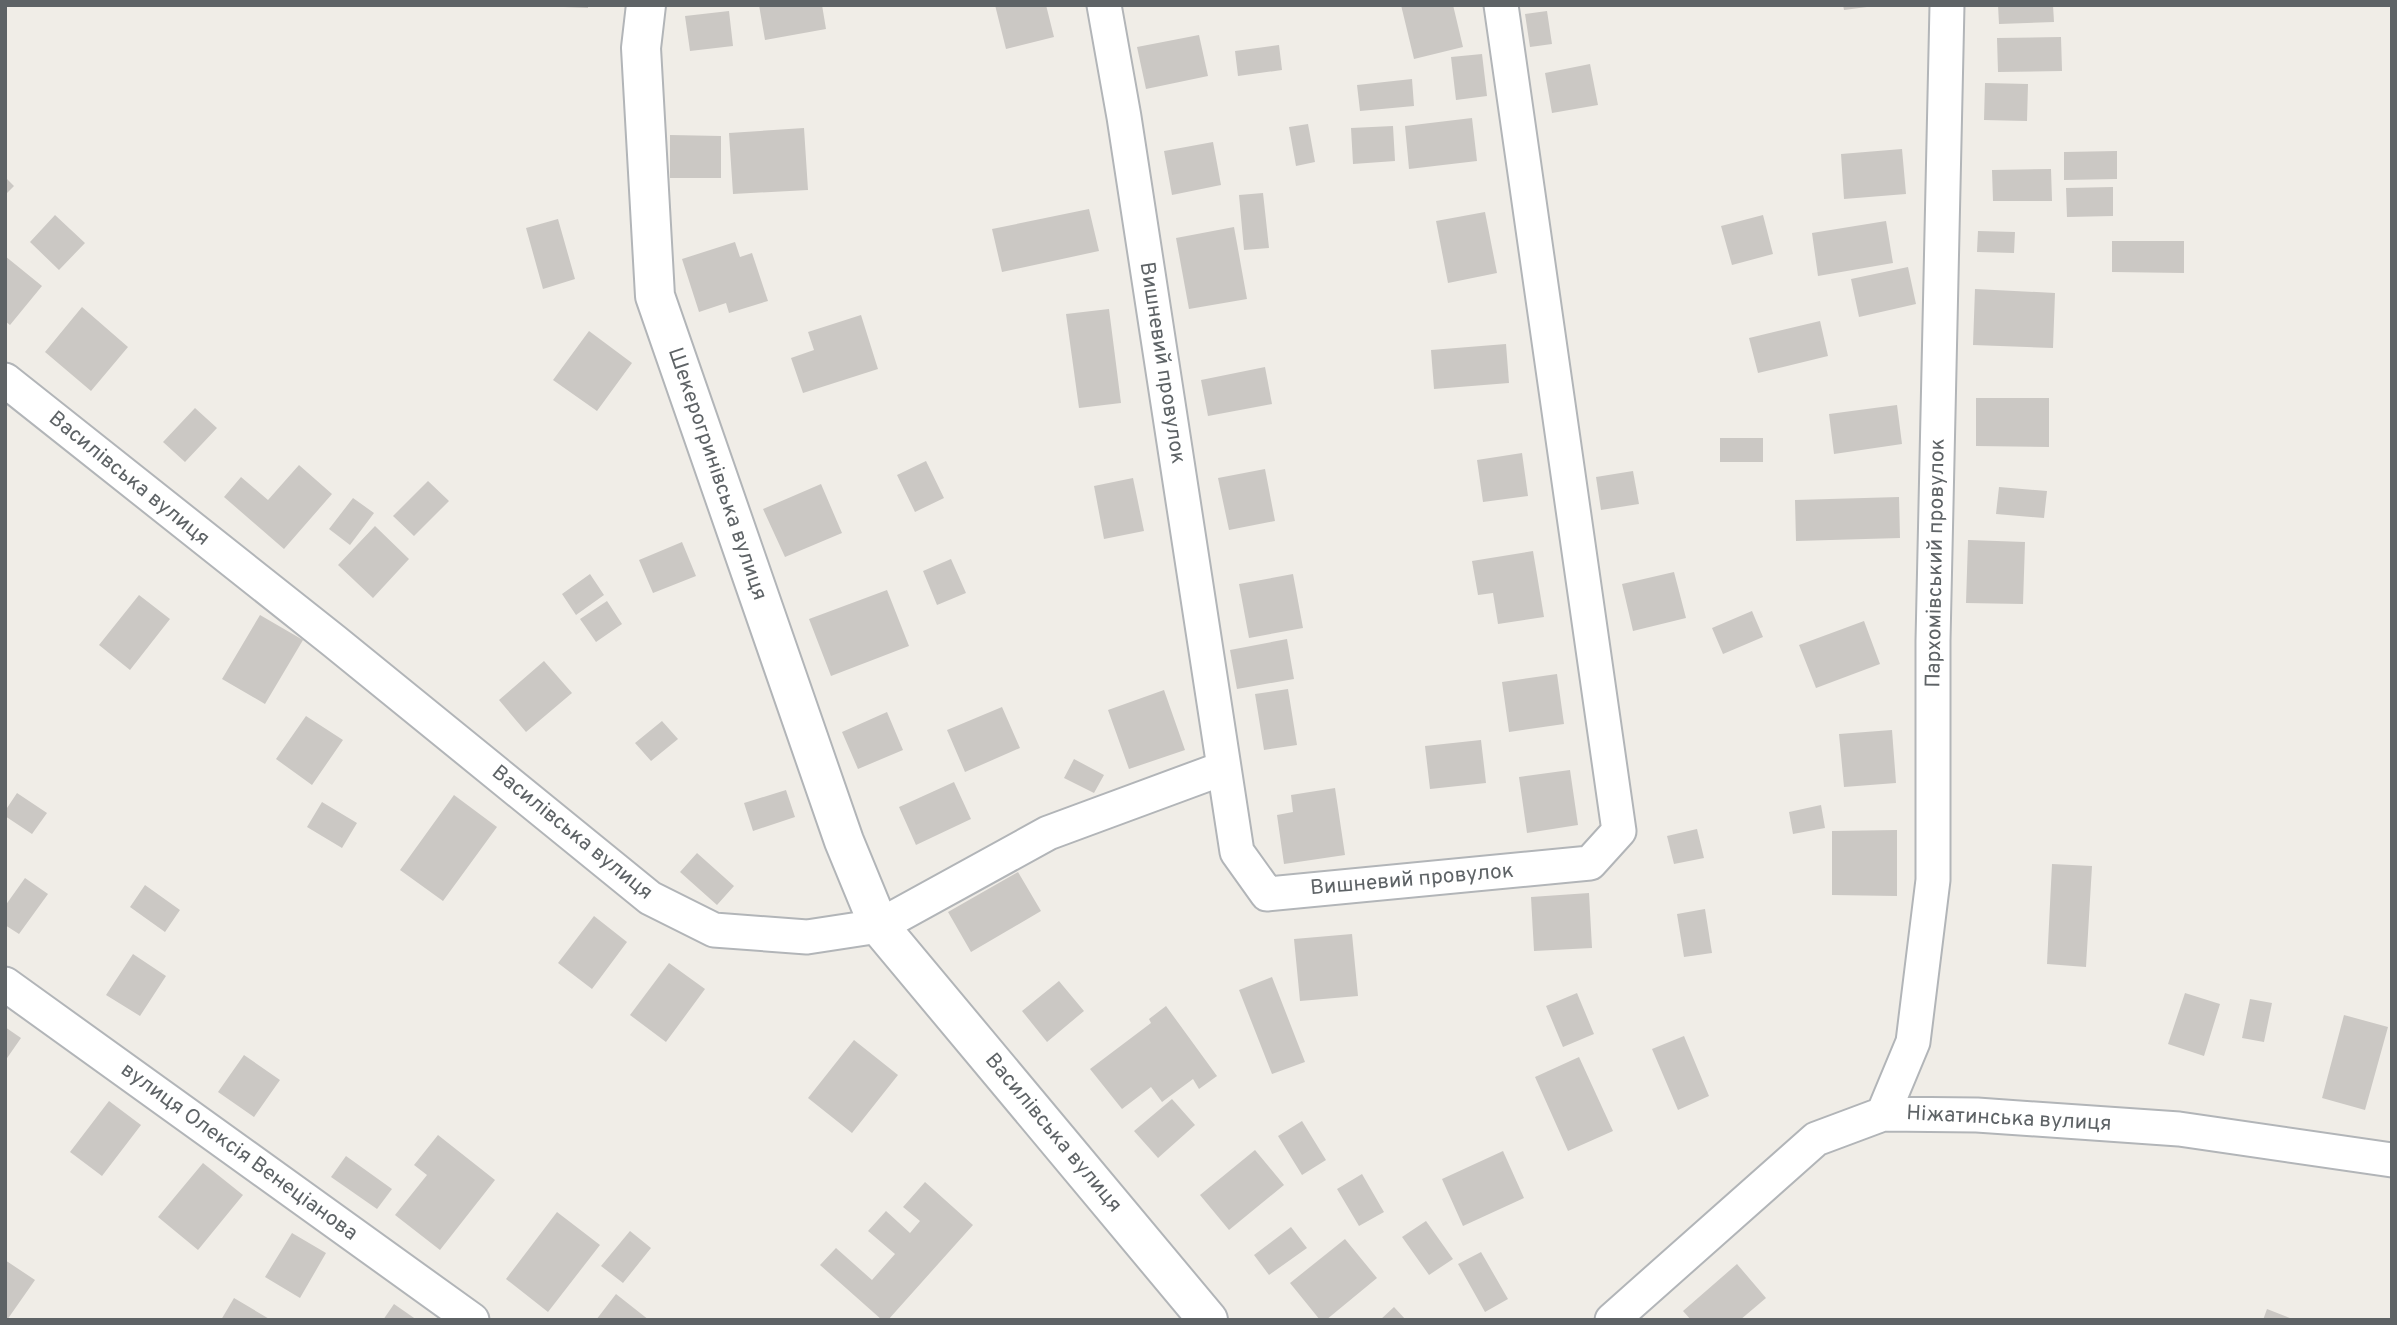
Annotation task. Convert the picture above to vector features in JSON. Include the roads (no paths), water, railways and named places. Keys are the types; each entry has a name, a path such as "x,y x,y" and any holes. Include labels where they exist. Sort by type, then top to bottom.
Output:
{"street":[{"name":"Шекерогринівська вулиця","path":"646,5 640,48 655,296 844,841 878,926"},
{"name":"Вишневий провулок","path":"1104,5 1124,117 1237,852 1266,894 1590,863 1619,831 1502,5"},
{"name":"Пархомівський провулок","path":"1883,1114 1913,1042 1933,880 1933,641 1947,5"},
{"name":"Василівська вулиця","path":"5,380 650,898 714,930 807,937 878,926 1208,1320"},
{"path":"878,926 1048,833 1224,768"},
{"name":"вулиця Олексія Венеціанова","path":"5,984 472,1320"},
{"name":"Ніжатинська вулиця","path":"1612,1320 1816,1139 1883,1114 1977,1115 2179,1129 2392,1160"}]}
